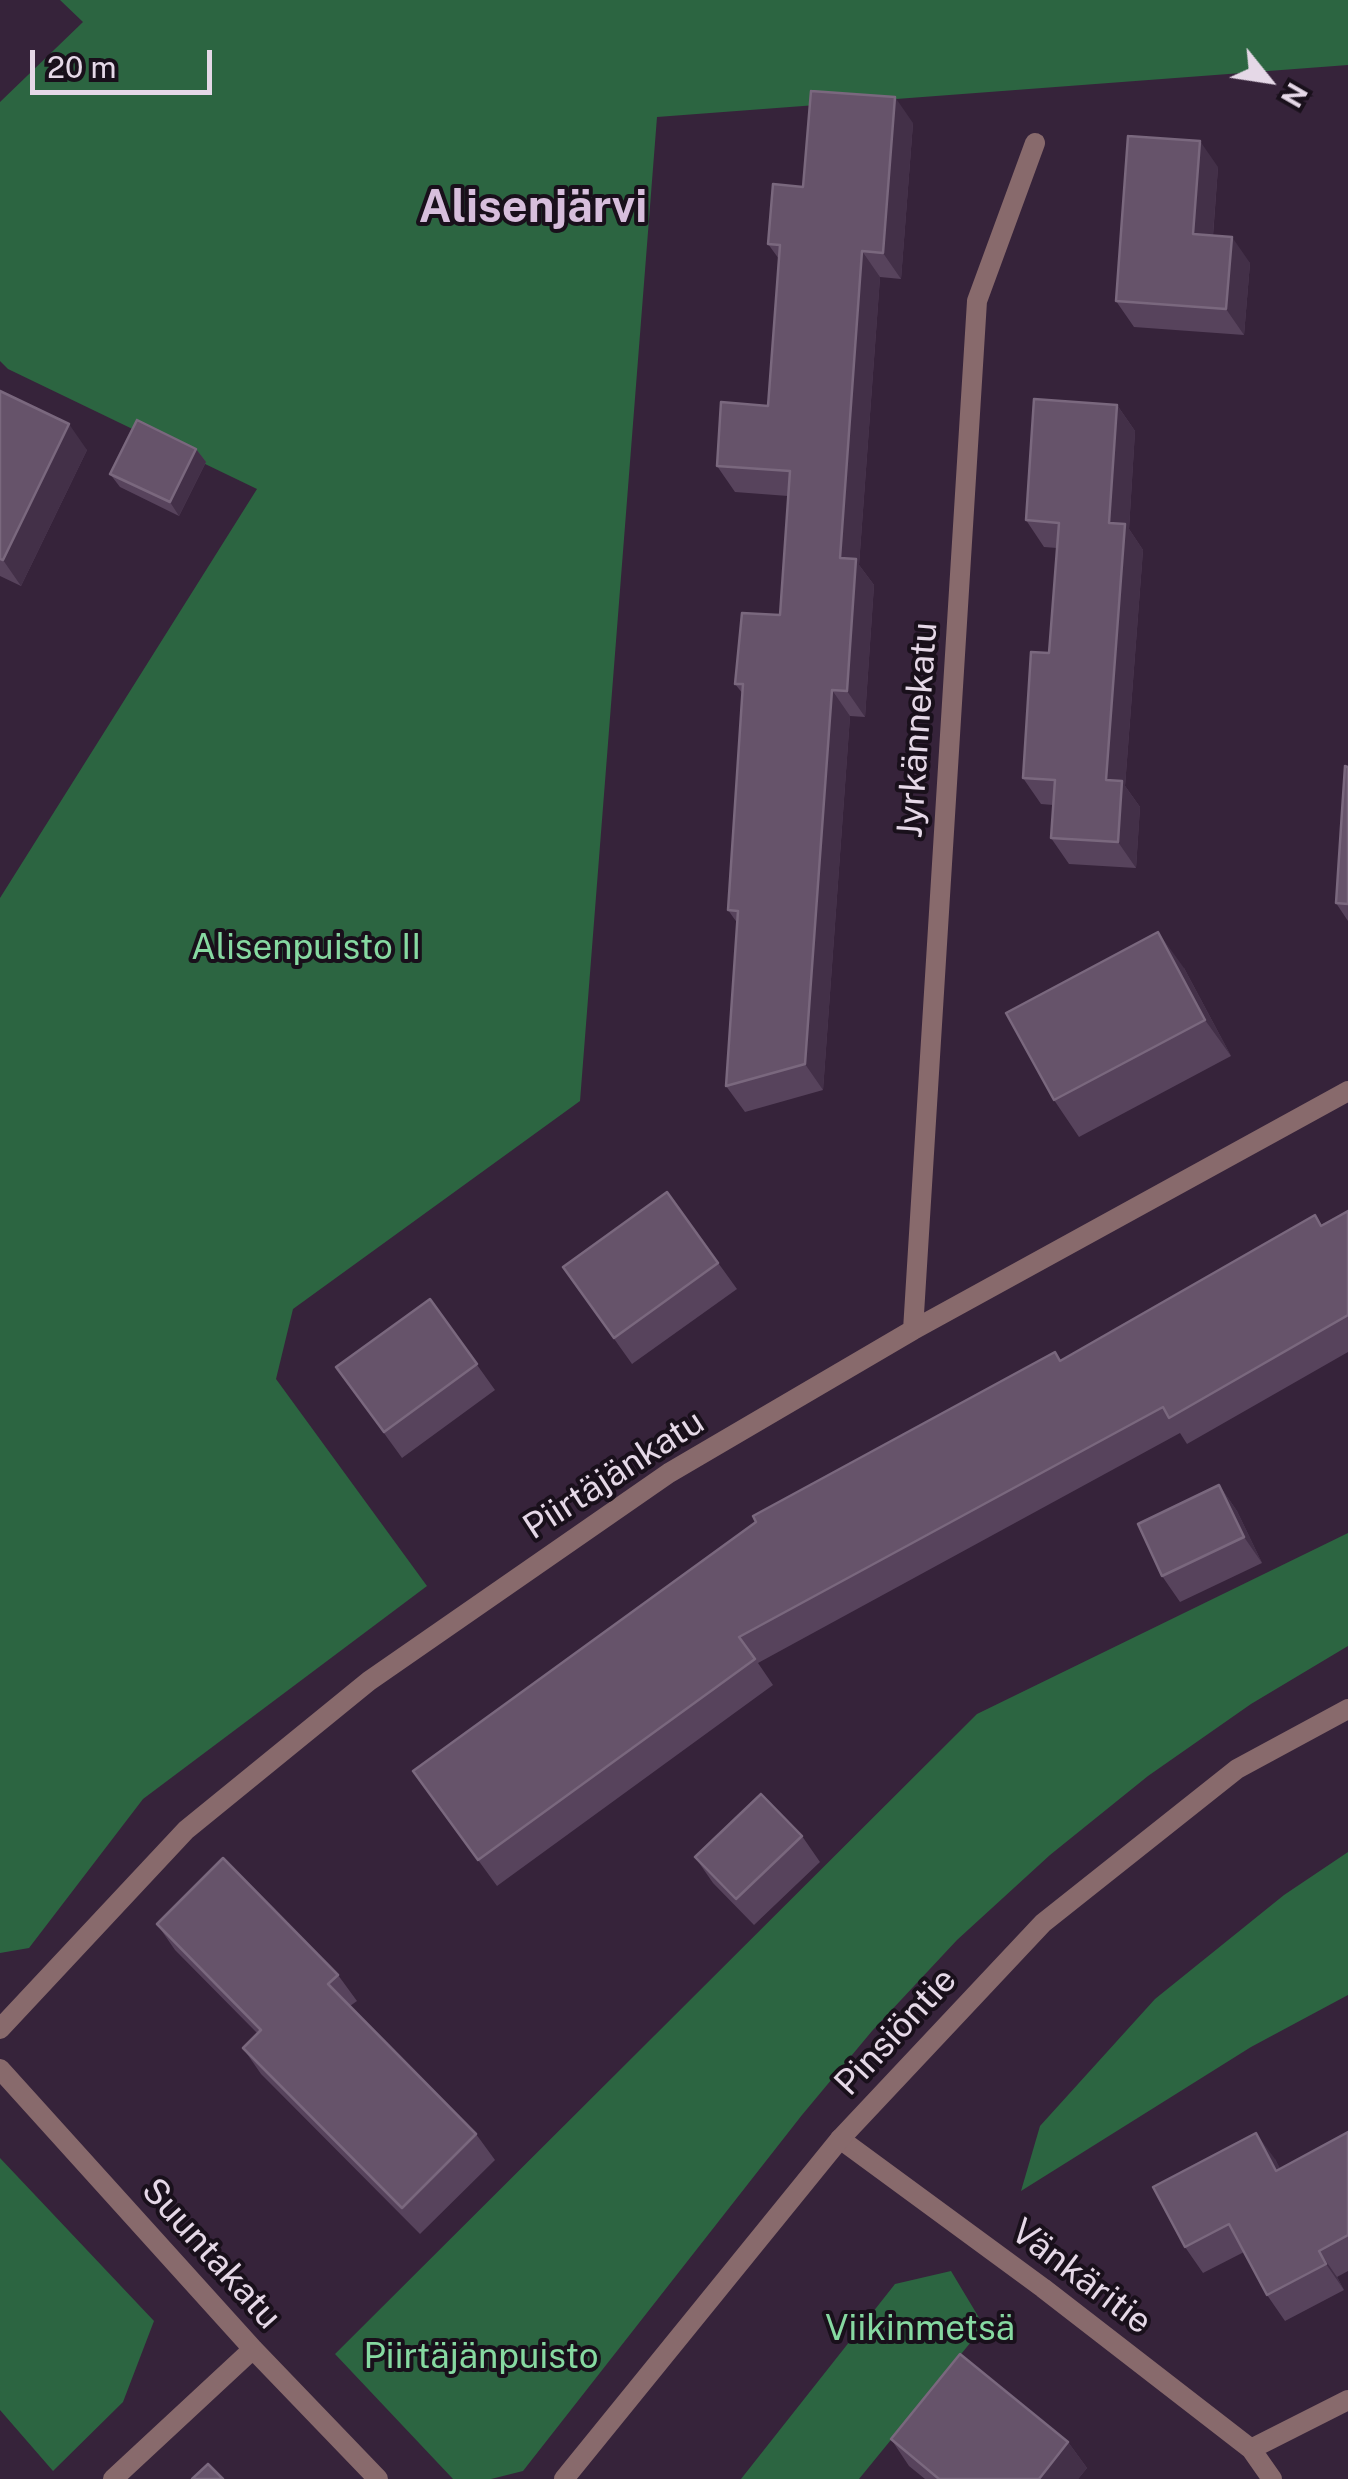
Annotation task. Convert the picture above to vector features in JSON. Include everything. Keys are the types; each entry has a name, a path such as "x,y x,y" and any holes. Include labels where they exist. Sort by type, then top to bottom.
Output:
{"street":[{"name":"Jyrkännekatu","path":"913,1330 977,301 1035,143"},
{"name":"Piirtäjänkatu","path":"0,2030 186,1830 369,1681 669,1473 913,1330 1348,1090"},
{"name":"Pinsiöntie","path":"564,2479 840,2140 1043,1923 1237,1769 1348,1709"},
{"name":"Suuntakatu","path":"0,2069 253,2349 378,2479"},
{"name":"Vänkäritie","path":"840,2140 1044,2288 1251,2449 1272,2479"},
{"path":"113,2479 253,2349"},
{"path":"1251,2449 1348,2400"}],"green space":[{"name":"Alisenpuisto II","path":"60,0 1348,0 1348,65 657,117 580,1101 293,1309 276,1379 427,1586 143,1799 29,1948 0,1953 0,898 257,489 8,369 0,361 0,102 83,22"},
{"name":"Piirtäjänpuisto","path":"1348,1533 1348,1646 1251,1704 1148,1776 1050,1855 957,1940 872,2031 802,2115 523,2471 491,2479 453,2479 335,2354 977,1714"},
{"path":"1348,1852 1348,1995 1251,2047 1021,2191 1040,2126 1155,1999 1284,1895"},
{"path":"0,2158 154,2321 123,2402 53,2471 0,2410"},
{"name":"Viikinmetsä","path":"951,2271 984,2326 859,2479 741,2479 895,2284"}],"building":[{"path":"811,91 895,97 883,253 862,251 840,558 856,559 847,691 832,690 805,1064 726,1086 738,911 728,910 743,684 735,684 742,613 780,615 790,471 717,466 721,402 768,406 780,245 768,244 773,184 803,187"},
{"path":"1128,136 1200,141 1193,234 1232,237 1226,309 1116,301"},
{"path":"0,391 69,424 3,560 0,559"},
{"path":"1034,399 1117,405 1109,523 1125,524 1106,780 1122,781 1118,842 1051,838 1055,780 1023,778 1031,652 1049,653 1059,523 1026,520"},
{"path":"137,420 196,449 170,502 110,474"},
{"path":"1345,766 1348,767 1348,904 1336,903"},
{"path":"1158,932 1205,1020 1054,1100 1006,1013"},
{"path":"667,1192 718,1263 614,1338 563,1267"},
{"path":"1348,1211 1348,1315 1169,1418 1163,1407 739,1637 755,1659 478,1860 413,1771 756,1522 753,1516 1055,1352 1060,1361 1315,1215 1321,1226"},
{"path":"430,1299 477,1364 384,1432 336,1367"},
{"path":"1219,1485 1244,1537 1162,1576 1138,1524"},
{"path":"761,1794 802,1836 736,1899 695,1857"},
{"path":"223,1858 338,1975 328,1984 476,2134 402,2208 243,2048 261,2030 157,1924"},
{"path":"1348,2132 1348,2235 1319,2251 1326,2264 1267,2295 1229,2224 1185,2247 1153,2187 1256,2133 1276,2171"},
{"path":"960,2354 1068,2442 1039,2479 939,2479 891,2439"},
{"path":"208,2464 223,2479 192,2479"}],"district":[{"name":"Alisenjärvi","path":"533,208"}]}
